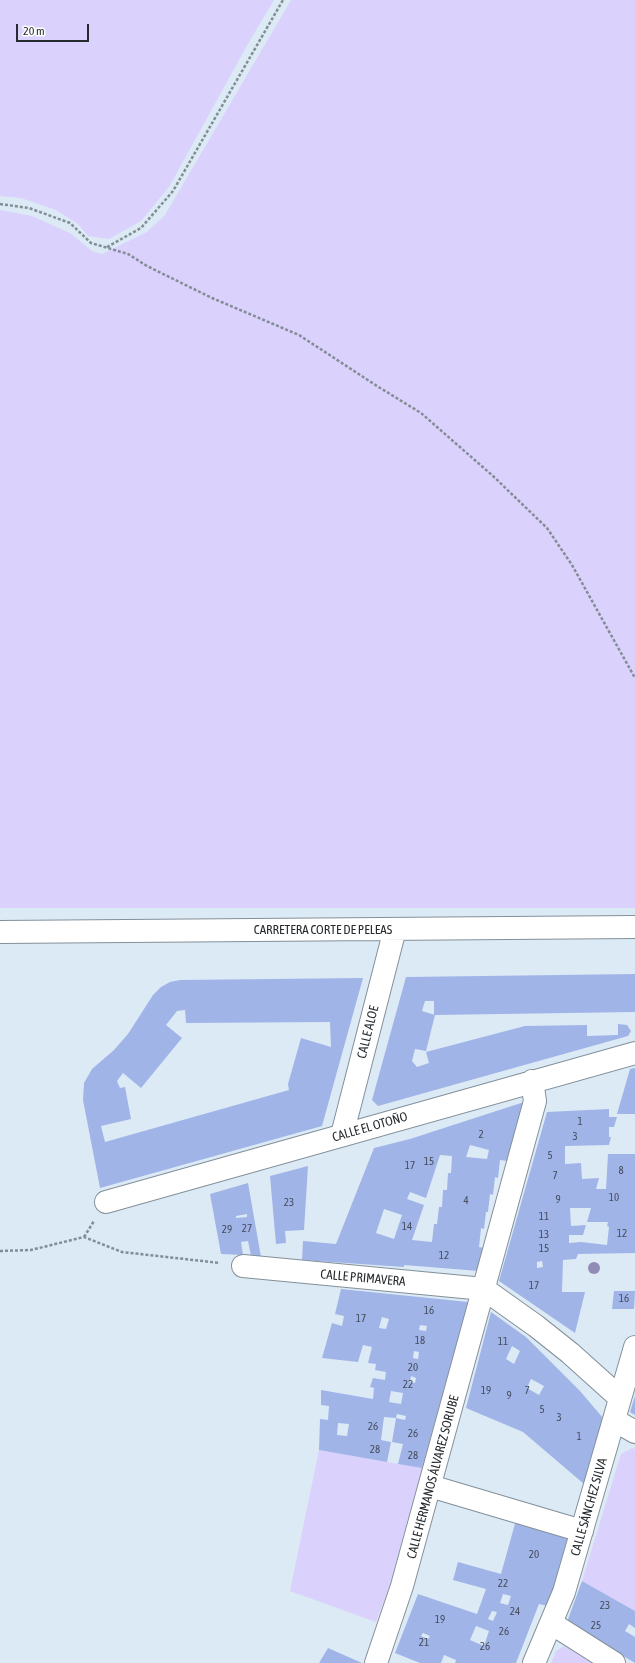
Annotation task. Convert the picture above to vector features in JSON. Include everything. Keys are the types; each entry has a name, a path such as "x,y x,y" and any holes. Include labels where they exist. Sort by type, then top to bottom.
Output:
{"street":[{"name":"CARRETERA CORTE DE PELEAS","path":"6,932 635,927"},
{"name":"CALLE ALOE","path":"342,1135 394,929"},
{"name":"CALLE EL OTOÑO","path":"106,1202 635,1052"},
{"name":"CALLE HERMANOS ÁLVAREZ SORUBE","path":"376,1663 402,1586 536,1101 532,1081"},
{"name":"CALLE PRIMAVERA","path":"243,1266 484,1289"},
{"path":"484,1289 536,1326 570,1353 620,1398"},
{"name":"CALLE SÁNCHEZ SILVA","path":"534,1663 564,1592 635,1347"},
{"path":"614,1420 635,1432"},
{"path":"430,1486 582,1531"},
{"path":"551,1623 614,1663"}],"path":[{"path":"107,247 142,228 173,191 283,0"},
{"path":"0,204 28,208 70,223 91,243 128,254 147,266 212,298 299,335 421,413 493,476 547,528 572,565 635,678"},
{"path":"0,1251 31,1250 84,1237 122,1252 243,1266"}],"shaded area":[{"path":"0,0 274,0 249,42 169,187 141,221 109,239 88,236 78,224 56,210 21,198 0,196"},
{"path":"291,0 635,0 635,908 0,908 0,210 32,216 70,233 92,251 102,254 147,232 165,215"},
{"path":"632,1448 635,1449 635,1611 582,1581 621,1454"},
{"path":"319,1450 422,1468 389,1587 376,1622 290,1591"},
{"path":"564,1646 592,1663 551,1663 556,1651"}],"building":[{"path":"635,974 635,1012 435,1015 426,1051 415,1049 412,1061 417,1067 429,1063 426,1052 525,1026 587,1025 587,1036 618,1035 618,1024 627,1025 631,1031 628,1036 378,1106 372,1100 406,977","holes":["425,1001 434,1001 434,1015 422,1011"]},
{"path":"363,978 322,1126 100,1188 83,1100 84,1083 92,1069 114,1050 128,1034 153,995 161,987 170,982 180,980","holes":["185,1010 186,1023 330,1022 331,1047 301,1038 288,1084 289,1090 105,1142 101,1126 131,1119 125,1087 120,1088 117,1081 123,1073 141,1088 182,1038 166,1025 177,1011"]},
{"path":"635,1068 635,1114 617,1114 630,1069"},
{"path":"523,1103 508,1161 500,1160 498,1178 495,1177 493,1195 490,1194 484,1229 481,1228 479,1247 484,1248 479,1271 404,1265 404,1267 302,1260 303,1241 336,1244 374,1148 410,1139","holes":["470,1145 489,1150 487,1159 466,1157","440,1155 452,1156 451,1173 448,1173 447,1190 443,1190 442,1207 439,1207 437,1224 434,1224 432,1242 412,1240 424,1205 407,1199 410,1192 426,1198","384,1209 402,1215 394,1239 376,1233"]},
{"path":"609,1109 609,1117 617,1117 614,1127 609,1127 609,1137 611,1137 609,1145 565,1146 565,1164 581,1163 582,1179 599,1178 596,1189 606,1189 608,1154 635,1154 635,1253 578,1254 576,1259 563,1260 562,1292 585,1292 575,1333 499,1281 547,1112","holes":["570,1208 591,1208 587,1222 608,1222 607,1226 609,1227 607,1245 581,1242 569,1243 569,1235 583,1235 586,1225 571,1226","542,1261 543,1267 537,1268 537,1262"]},
{"path":"308,1166 304,1230 285,1231 286,1243 276,1244 270,1176"},
{"path":"248,1183 261,1257 251,1256 248,1241 241,1242 243,1255 221,1254 210,1194","holes":["247,1214 247,1217 236,1218 236,1216"]},
{"path":"341,1289 468,1302 422,1468 398,1464 403,1444 392,1442 396,1418 384,1417 381,1440 391,1442 387,1462 319,1450 320,1419 328,1420 329,1406 321,1405 321,1390 373,1399 374,1388 370,1387 373,1378 385,1380 386,1372 375,1370 376,1364 368,1363 372,1347 363,1345 358,1362 322,1358 332,1323 342,1326 344,1316 335,1314","holes":["382,1317 389,1319 386,1329 379,1328","420,1325 427,1326 426,1331 419,1330","414,1351 419,1352 418,1359 413,1358","411,1376 416,1378 415,1383 410,1382","391,1391 403,1393 401,1404 389,1402","397,1414 406,1416 405,1420 396,1418","338,1423 349,1424 347,1436 337,1435"]},
{"path":"614,1291 635,1291 634,1309 612,1309"},
{"path":"491,1312 526,1337 580,1391 603,1418 584,1484 523,1432 466,1408","holes":["512,1346 520,1351 514,1364 506,1359","531,1379 544,1386 539,1395 527,1388"]},
{"path":"635,1396 635,1415 630,1412"},
{"path":"516,1520 568,1536 548,1606 539,1604 516,1663 455,1663 456,1660 444,1655 441,1663 420,1663 395,1653 418,1594 477,1614 486,1589 453,1580 458,1562 501,1574","holes":["503,1594 511,1596 508,1605 500,1603","492,1611 497,1612 493,1621 488,1619","476,1626 489,1631 484,1646 470,1640","423,1633 430,1636 428,1639 421,1636"]},
{"path":"582,1581 635,1611 635,1628 629,1624 625,1631 635,1637 635,1663 567,1622"},
{"path":"328,1648 362,1663 319,1663"}]}
